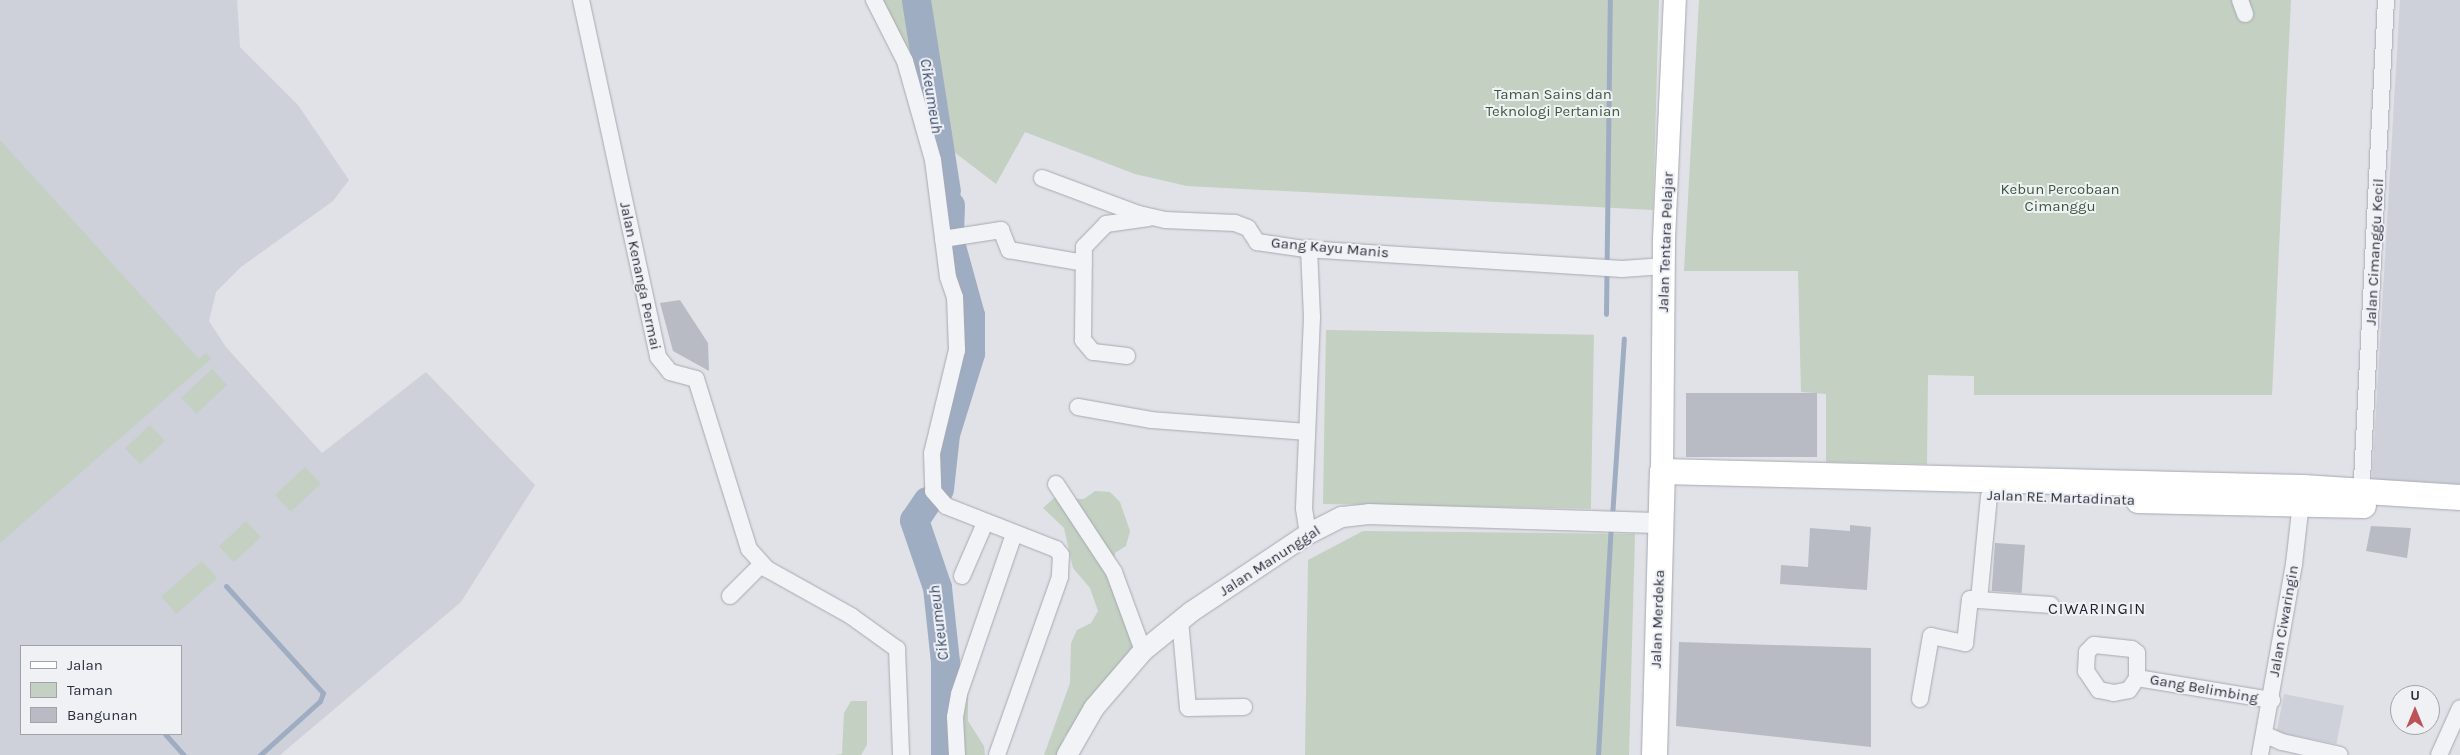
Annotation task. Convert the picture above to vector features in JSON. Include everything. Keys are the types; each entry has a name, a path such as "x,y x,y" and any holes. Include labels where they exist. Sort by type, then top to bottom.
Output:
{"main road":[{"name":"Jalan Tentara Pelajar","path":"1662,477 1665,266 1675,0"},
{"name":"Jalan RE. Martadinata","path":"1662,477 2362,497 2460,509"},
{"name":"Jalan Merdeka","path":"1654,755 1662,477"},
{"name":"Jalan RE. Martadinata","path":"1819,482 1990,496 2301,496"},
{"path":"2362,497 2460,497"}],"street":[{"name":"Jalan Kenanga Permai","path":"581,0 658,357 670,372 696,379 740,531 762,564 851,616 894,645 900,655 901,755"},
{"path":"874,0 905,61 933,160 943,239 955,298 957,350 932,453 933,491 946,506 985,523 1056,549 1062,564 997,755"},
{"name":"Jalan Cimanggu Kecil","path":"2362,497 2386,0"},
{"name":"Gang Kayu Manis","path":"1042,178 1154,218 1235,222 1248,228 1257,242 1310,248 1622,269 1665,266"},
{"path":"1127,356 1093,352 1083,340 1084,247 1106,224 1154,218"},
{"path":"943,239 1001,230 1009,250 1084,263"},
{"path":"1308,534 1304,508 1312,317 1310,248"},
{"path":"1078,408 1151,420 1306,432"},
{"path":"1056,484 1114,572 1143,651"},
{"path":"1979,600 1990,496"},
{"name":"Jalan Ciwaringin","path":"2260,755 2266,735 2272,700 2301,496"},
{"name":"Jalan Manunggal","path":"1067,755 1094,708 1143,651 1180,620 1308,534 1354,514 1662,523"},
{"path":"962,576 985,523"},
{"path":"957,755 954,717 959,694 1014,534"},
{"path":"730,596 762,564"},
{"path":"1920,699 1930,636 1964,643 1970,599 2051,604"},
{"path":"1180,620 1188,708 1244,707"},
{"name":"Gang Belimbing","path":"2137,678 2272,700"},
{"path":"2439,755 2460,708"},
{"path":"2266,735 2282,742 2340,755"}],"shaded area":[{"path":"0,0 237,0 240,47 298,105 349,180 333,201 241,267 216,292 209,321 226,347 322,453 426,372 535,485 461,602 280,755 0,755"},
{"path":"2400,0 2460,0 2460,484 2372,479"},
{"path":"2284,694 2344,706 2336,744 2277,732"}],"green space":[{"name":"Taman Sains dan Teknologi Pertanian","path":"873,0 1659,0 1653,210 1187,186 1135,174 1025,132 996,184 945,145"},
{"name":"Kebun Percobaan Cimanggu","path":"1699,0 2291,0 2272,395 1974,395 1974,376 1928,375 1927,464 1826,462 1826,394 1801,392 1798,271 1684,271"},
{"path":"0,140 199,359 206,353 211,359 0,543"},
{"path":"1326,330 1594,335 1591,509 1323,504"},
{"path":"212,369 227,385 196,414 181,398"},
{"path":"150,425 165,441 140,464 125,448"},
{"path":"305,467 321,484 291,512 275,495"},
{"path":"1095,491 1110,492 1120,502 1130,531 1126,546 1115,553 1114,569 1142,645 1064,737 1062,755 1044,755 1070,683 1071,643 1077,630 1091,623 1098,611 1090,588 1073,568 1064,528 1043,508 1054,498 1084,499"},
{"path":"246,521 261,537 234,562 219,546"},
{"path":"1363,531 1635,534 1629,755 1305,755 1308,560"},
{"path":"202,561 217,578 176,614 161,596"},
{"path":"959,662 968,690 968,721 984,746 985,755 939,755 933,740 948,671"},
{"path":"851,701 867,701 867,745 861,755 836,755 842,754 844,713"}],"building":[{"path":"680,300 708,343 709,371 673,351 660,303"},
{"path":"1686,393 1817,393 1817,457 1686,457"},
{"path":"1850,525 1871,527 1867,590 1780,584 1781,565 1808,567 1810,528 1850,531"},
{"path":"2371,526 2411,528 2407,558 2366,551"},
{"path":"1995,543 2025,545 2022,593 1992,591"},
{"path":"1679,642 1871,648 1871,747 1676,726"}],"waterway":[{"name":"Cikeumeuh","path":"916,0 946,191"},
{"path":"1606,314 1610,0"},
{"name":"Cikeumeuh","path":"949,233 950,205"},
{"name":"Cikeumeuh","path":"939,489 945,434 970,353 970,315 951,246"},
{"path":"1612,517 1624,338"},
{"name":"Cikeumeuh","path":"927,501 914,520 937,587 945,662 945,755"},
{"path":"1598,755 1611,526"},
{"path":"226,586 323,693 320,701 260,755"},
{"path":"166,735 184,755"}],"district":[{"name":"CIWARINGIN","path":"2097,609"}]}
